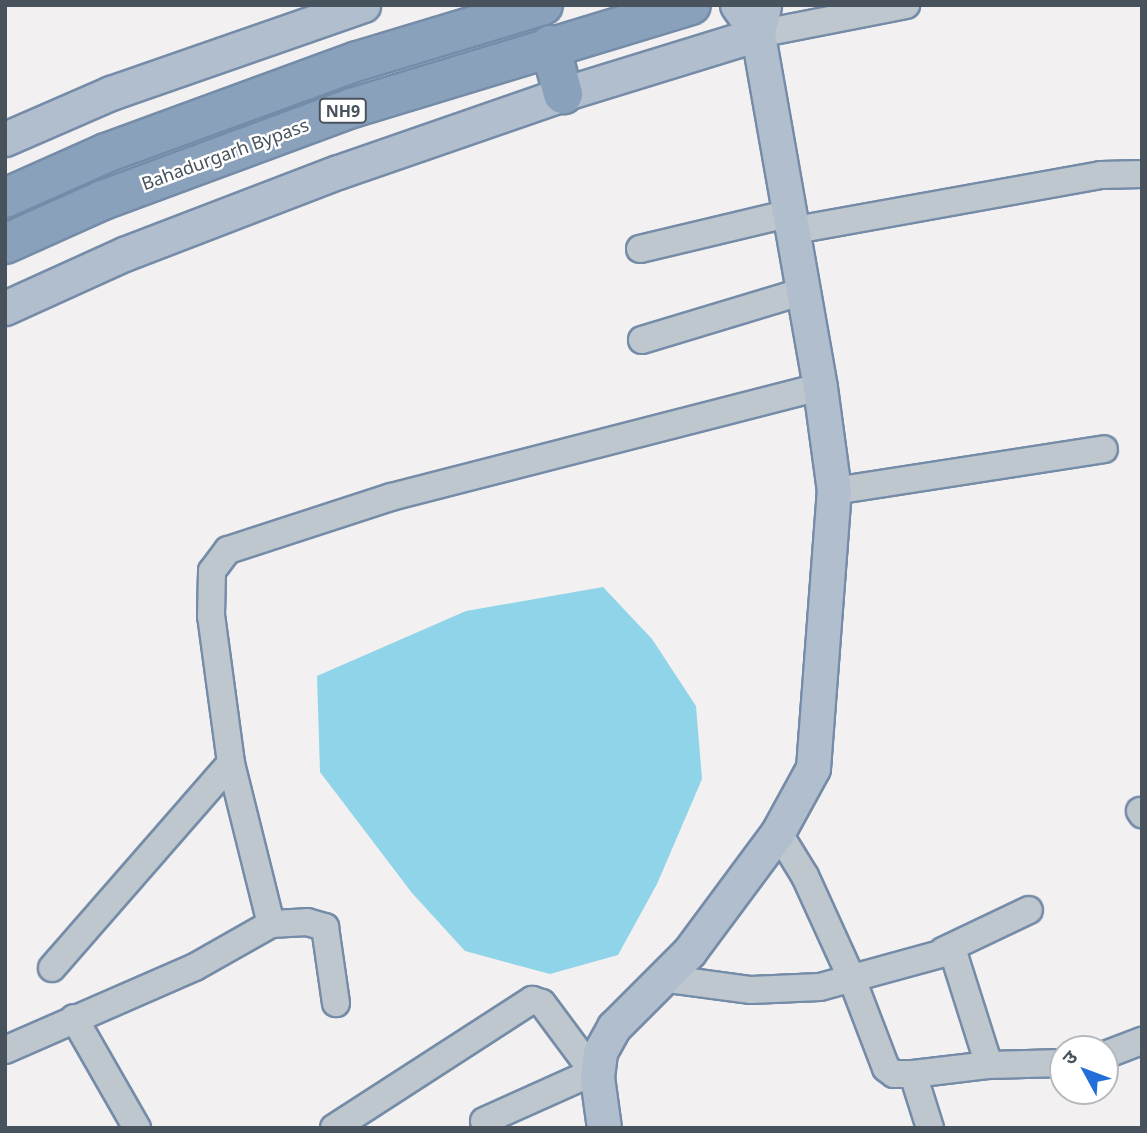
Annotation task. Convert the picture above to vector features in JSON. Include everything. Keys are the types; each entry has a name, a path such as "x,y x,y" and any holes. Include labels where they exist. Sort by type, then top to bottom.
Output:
{"highway":[{"name":"NH9","path":"5,198 106,153 358,61 542,5"},
{"name":"Bahadurgarh Bypass","path":"5,244 103,200 352,108 550,45 691,5"},
{"path":"550,45 563,94"}],"main road":[{"path":"5,139 111,93 363,5"},
{"path":"737,5 761,19"},
{"path":"5,308 161,240 761,19"},
{"path":"604,1128 595,1074 600,1052 614,1027 689,952 778,832 813,768 834,491 804,291 788,222 761,19"}],"street":[{"path":"761,19 906,5"},
{"path":"640,249 788,222 1101,175 1142,174"},
{"path":"642,340 804,291"},
{"path":"271,924 231,763 211,616 212,571 228,550 391,497 820,387"},
{"path":"834,491 1104,449"},
{"path":"52,968 231,763"},
{"path":"778,832 805,876 852,979 886,1068 894,1074 913,1074 989,1065 1049,1063"},
{"path":"661,978 772,991 852,979 943,951 1029,910"},
{"path":"5,1050 195,967 271,924 307,922 325,927 336,1003"},
{"path":"943,951 955,958 989,1065"},
{"path":"334,1128 532,1000 542,1003 595,1074 484,1121"},
{"path":"74,1018 137,1128"},
{"path":"1119,1050 1142,1041"},
{"path":"913,1074 930,1128"}],"water":[{"path":"603,587 652,639 696,706 702,779 657,884 618,955 550,974 465,951 412,893 320,772 317,676 466,611"}]}
